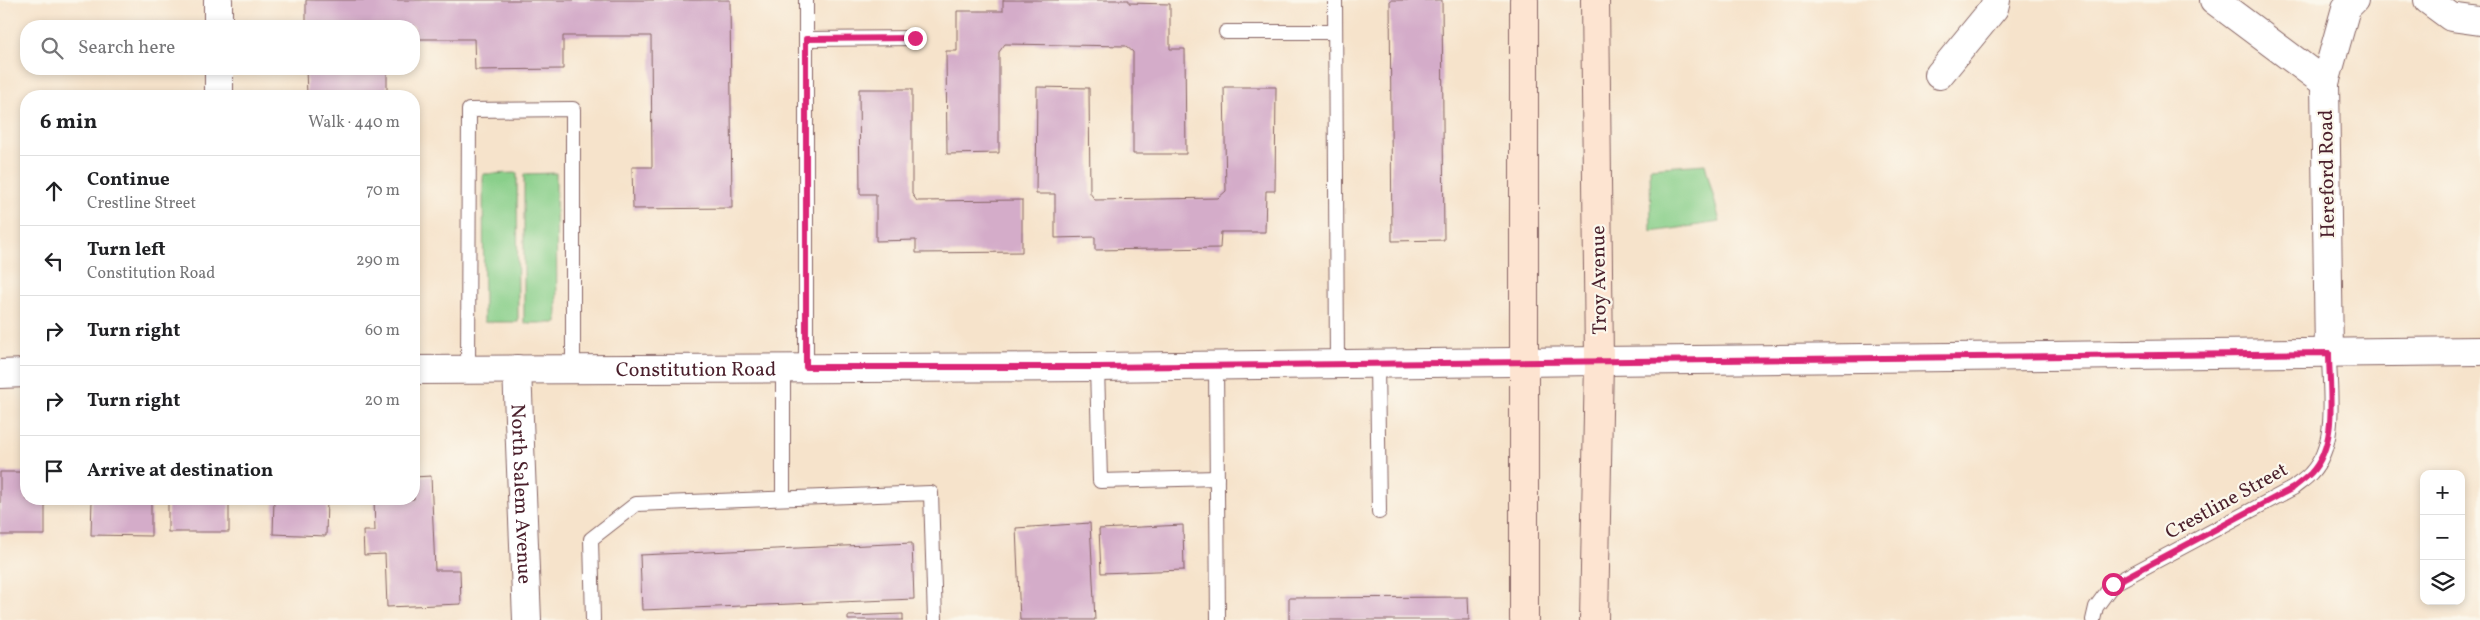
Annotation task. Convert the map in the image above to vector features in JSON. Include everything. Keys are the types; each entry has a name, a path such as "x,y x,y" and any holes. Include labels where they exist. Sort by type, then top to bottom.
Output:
{"main road":[{"path":"1524,0 1524,620"},
{"name":"Troy Avenue","path":"1594,620 1599,362 1596,0"}],"street":[{"path":"218,0 218,20"},
{"path":"1939,74 1994,8 1996,0"},
{"path":"2214,0 2325,83"},
{"name":"Hereford Road","path":"2329,353 2325,83 2346,8 2354,0"},
{"path":"2428,0 2451,17 2480,21"},
{"path":"219,75 219,90"},
{"name":"Constitution Road","path":"420,370 1098,367 2480,351"},
{"name":"North Salem Avenue","path":"516,368 527,620"},
{"path":"0,374 20,373"}],"lane":[{"path":"782,498 794,367 806,274 806,0"},
{"path":"1335,0 1337,364"},
{"path":"1226,32 1335,32"},
{"path":"806,39 915,38"},
{"path":"468,369 469,110 572,109 573,369"},
{"name":"Crestline Street","path":"2093,620 2096,607 2113,584 2293,488 2312,472 2325,450 2330,426 2329,353"},
{"path":"1377,363 1379,512"},
{"path":"1216,365 1218,620"},
{"path":"1098,367 1100,481 1217,478"},
{"path":"593,620 590,539 636,504 931,493 935,620"}],"green space":[{"path":"1705,164 1720,222 1651,232 1650,168"},
{"path":"517,173 518,322 484,322 483,174"},
{"path":"556,173 557,323 524,323 524,174"}],"building":[{"path":"306,0 730,0 732,208 633,209 632,167 652,167 651,36 563,36 563,69 475,70 474,39 420,39 420,20 306,20"},
{"path":"1003,0 1129,0 1129,3 1170,4 1170,49 1185,49 1186,154 1133,154 1133,52 1126,46 1005,44 999,52 999,153 947,154 946,51 957,51 957,11 1003,11"},
{"path":"1390,0 1442,0 1444,240 1392,241"},
{"path":"306,75 387,75 387,90 307,90"},
{"path":"1037,87 1089,88 1090,193 1095,200 1218,198 1226,191 1224,87 1276,87 1275,191 1266,191 1265,232 1221,232 1220,248 1095,250 1095,237 1055,238 1055,194 1036,194"},
{"path":"859,89 912,89 912,194 917,201 1022,200 1022,252 916,253 916,240 876,241 876,194 860,194"},
{"path":"0,472 20,472 20,505 45,505 45,535 0,535"},
{"path":"431,476 435,570 460,570 461,604 387,607 385,554 364,555 363,531 375,531 374,505 420,505 420,477"},
{"path":"92,505 151,505 151,536 91,535"},
{"path":"168,505 229,505 229,532 168,532"},
{"path":"274,505 327,505 326,536 273,534"},
{"path":"1090,523 1095,620 1020,620 1016,528"},
{"path":"1183,525 1184,570 1101,573 1099,529"},
{"path":"912,543 914,599 642,610 640,555"},
{"path":"1468,597 1469,620 1289,620 1289,598"},
{"path":"903,614 903,620 848,620 848,616"}],"route":[{"path":"915,38 806,39 806,367 1098,367 2329,353 2330,426 2325,450 2312,472 2293,488 2113,584"}]}
